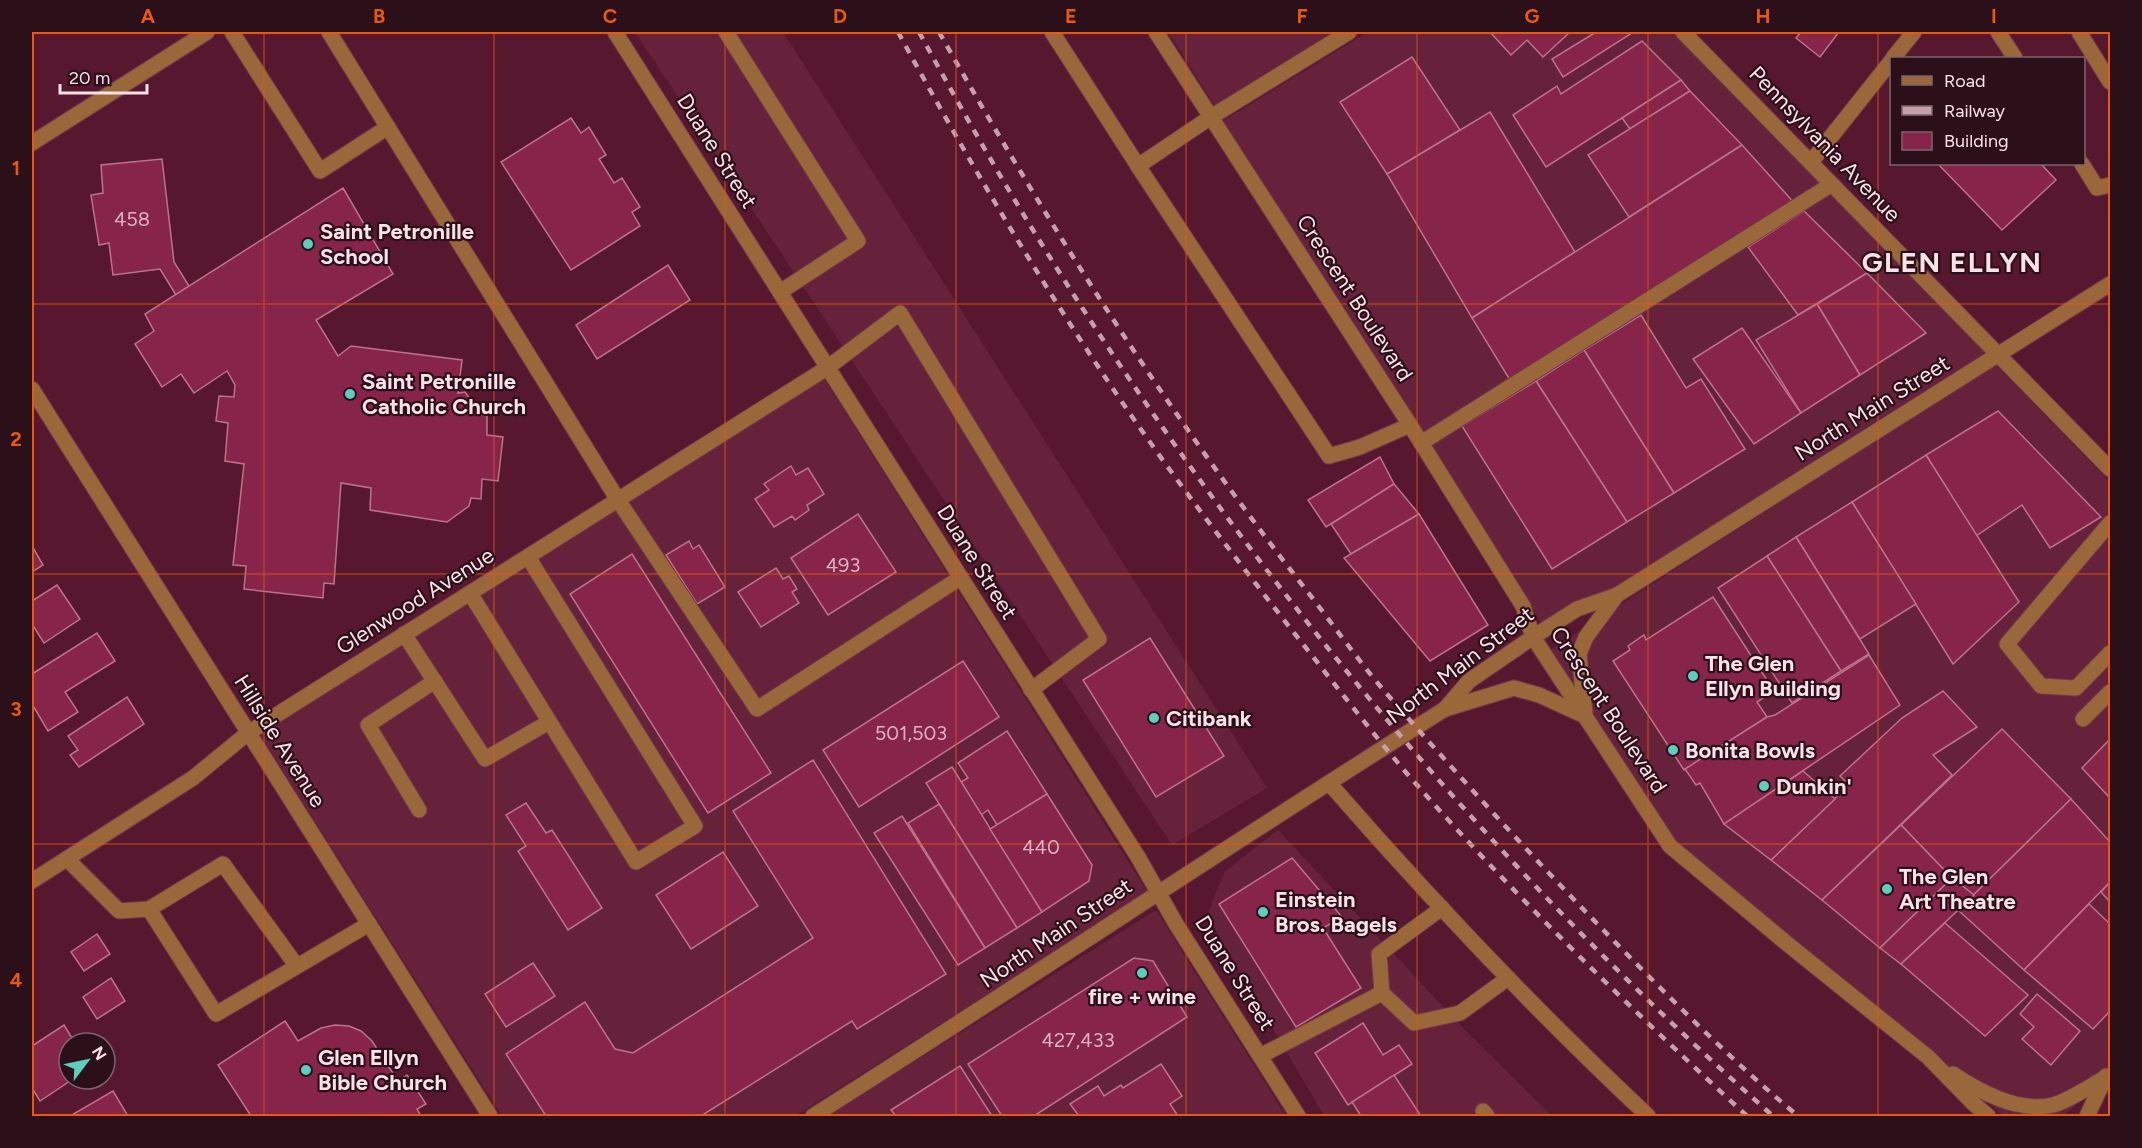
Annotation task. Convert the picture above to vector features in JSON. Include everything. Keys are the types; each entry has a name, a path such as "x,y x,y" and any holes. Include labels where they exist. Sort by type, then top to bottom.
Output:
{"street":[{"path":"32,143 207,32"},
{"path":"232,32 320,171 388,127"},
{"path":"329,32 618,500 757,709 960,578"},
{"name":"Duane Street","path":"615,32 1159,892 1176,924 1298,1116"},
{"path":"726,32 858,241 780,292"},
{"path":"1053,32 1138,166 1329,456 1360,447 1410,425"},
{"name":"Crescent Boulevard","path":"1156,32 1410,425 1523,606 1533,637 1670,846 1928,1057 1988,1116"},
{"path":"1138,166 1211,117 1349,32"},
{"name":"Pennsylvania Avenue","path":"1683,32 2110,469"},
{"path":"1894,57 1914,32"},
{"path":"1998,32 2014,57"},
{"path":"2079,32 2110,82"},
{"path":"1811,162 1890,62"},
{"path":"2083,165 2097,188 2110,185"},
{"path":"1421,443 1832,184"},
{"name":"North Main Street","path":"813,1116 952,1029 1159,892 1445,709 1469,681 1533,637 1577,609 1617,595 2110,284"},
{"name":"Glenwood Avenue","path":"32,881 193,777 248,733 827,368 900,313 1099,639 1031,690"},
{"name":"Hillside Avenue","path":"32,389 490,1116"},
{"path":"2110,523 2007,644 2042,686 2076,688 2110,653"},
{"path":"470,593 636,862 695,826 528,557"},
{"path":"1585,716 1579,654 1586,638 1617,595"},
{"path":"404,634 485,759 549,722"},
{"path":"418,810 368,725 435,681"},
{"path":"1445,709 1514,688 1539,695 1585,716"},
{"path":"2083,719 2110,692"},
{"path":"1329,783 1508,978 1648,1116"},
{"path":"67,858 119,911 149,909 223,864 296,965"},
{"path":"1442,908 1379,954 1382,993 1414,1023 1460,1013 1508,978"},
{"path":"149,909 216,1014 369,924"},
{"path":"1260,1056 1382,993"},
{"path":"1928,1057 1967,1083 2004,1100 2029,1107 2055,1105 2107,1076"},
{"path":"2087,1116 2107,1076"}],"shaded area":[{"path":"635,32 783,32 1267,788 1172,845"},
{"path":"1168,32 1335,32 1215,106"},
{"path":"1368,32 1672,32 1986,353 1549,635 1223,121"},
{"path":"1995,364 2110,482 2110,1071 2064,1116 2004,1116 1673,838 1550,650"},
{"path":"824,378 1148,893 795,1116 502,1116 260,735"},
{"path":"1278,830 1465,1030 1552,1116 1324,1116 1207,915 1225,871"},
{"path":"1156,910 1286,1116 828,1116"}],"building":[{"path":"1490,32 1570,32 1543,57 1527,40 1511,55"},
{"path":"1596,32 1632,33 1563,77 1552,59"},
{"path":"1801,32 1839,32 1820,57 1796,38"},
{"path":"1642,41 1681,80 1546,167 1513,115 1557,86 1561,94"},
{"path":"1412,57 1460,130 1387,174 1340,102"},
{"path":"1681,80 1690,91 1630,129 1622,118"},
{"path":"1690,91 1742,145 1629,217 1588,155"},
{"path":"1490,112 1575,252 1472,318 1387,174"},
{"path":"571,118 581,133 589,127 606,155 599,159 614,183 622,178 640,207 632,212 640,226 571,270 501,162"},
{"path":"1742,145 1797,206 1513,385 1472,318"},
{"path":"162,159 174,262 189,286 176,295 160,269 113,275 109,243 99,245 91,195 103,193 101,165"},
{"path":"1939,165 2042,165 2056,180 2002,230"},
{"name":"Saint Petronille Catholic Church","path":"343,188 393,274 316,320 338,356 351,346 462,360 458,393 465,392 476,407 475,413 487,416 487,435 503,437 498,481 482,479 481,499 471,498 469,506 447,522 370,510 371,488 341,483 334,584 324,583 323,598 244,589 246,566 233,565 244,464 225,461 228,423 216,421 219,396 234,397 235,385 227,371 194,393 181,374 162,387 135,344 154,331 145,314"},
{"path":"1804,211 1867,273 1798,315 1748,247"},
{"path":"668,265 690,300 597,359 576,325"},
{"path":"1867,273 1926,333 1860,375 1817,304"},
{"path":"1817,304 1860,375 1801,413 1756,340"},
{"path":"1641,315 1686,388 1701,379 1745,449 1674,493 1584,350"},
{"path":"1742,328 1801,413 1754,444 1693,359"},
{"path":"1584,350 1674,493 1627,522 1536,381"},
{"path":"1536,381 1627,522 1552,569 1462,426"},
{"path":"1998,411 2101,517 2050,548 2022,505 1976,536 1926,455"},
{"path":"1926,455 2019,602 1953,664 1852,502"},
{"path":"1380,457 1394,484 1326,527 1308,500"},
{"path":"791,466 796,475 808,468 824,494 807,505 809,510 795,520 792,516 774,527 755,499 769,490 764,484"},
{"path":"1394,484 1419,514 1351,554 1331,524"},
{"path":"1852,502 1916,604 1860,639 1796,537"},
{"path":"858,514 896,572 828,615 791,558"},
{"path":"1419,514 1488,625 1430,661 1344,558"},
{"path":"1796,537 1869,654 1841,671 1767,556"},
{"path":"689,541 693,549 699,545 725,587 697,604 666,555"},
{"path":"32,546 43,565 32,572"},
{"path":"632,554 771,773 708,813 570,594"},
{"path":"1767,556 1841,671 1792,703 1718,588"},
{"path":"776,568 783,579 789,576 797,589 792,592 799,603 761,627 738,592"},
{"path":"57,585 80,619 44,643 32,624 32,601"},
{"name":"The Glen Ellyn Building","path":"1713,597 1774,691 1757,702 1767,717 1684,770 1613,661 1630,650 1628,646 1644,635 1646,640"},
{"path":"97,633 115,661 65,692 78,712 48,731 32,704 32,674"},
{"name":"Citibank","path":"1150,638 1224,756 1156,797 1083,680"},
{"path":"1869,655 1900,705 1724,824 1700,783 1696,785 1685,769"},
{"path":"963,661 999,717 859,807 823,750"},
{"path":"1943,691 1977,727 1933,755 1952,775 1822,900 1771,860 1849,785 1840,776 1902,718"},
{"path":"127,697 144,724 79,767 70,755 78,750 68,736"},
{"path":"2002,729 2071,799 1974,895 1952,878 1901,825"},
{"path":"1007,731 1047,794 997,825 988,810 981,815 961,782 968,778 958,763"},
{"path":"2110,739 2110,798 2082,768"},
{"path":"813,760 946,974 857,1029 852,1021 701,1116 546,1116 506,1054 585,1002 615,1049 633,1053 813,938 733,811"},
{"path":"952,767 1042,912 1017,928 926,783"},
{"path":"1803,771 1835,799 1771,860 1724,824"},
{"path":"1047,794 1092,865 1089,881 1042,912 990,829"},
{"path":"2071,799 2110,842 2110,882 2024,970 1958,910"},
{"path":"526,803 546,833 552,830 602,908 568,930 518,851 526,846 506,815"},
{"path":"939,804 1017,928 985,948 908,823"},
{"path":"902,816 985,948 958,965 874,833"},
{"name":"The Glen Art Theatre","path":"1901,825 1952,878 1880,948 1822,900"},
{"path":"723,852 758,906 691,949 656,895"},
{"path":"1292,858 1342,917 1323,928 1361,988 1296,1027 1219,904"},
{"path":"1952,878 1974,895 1901,964 1880,948"},
{"path":"2110,882 2110,902 2101,892"},
{"path":"2089,904 2110,924 2110,1011 2093,1029 2024,970"},
{"path":"1945,923 2028,995 1985,1036 1901,964"},
{"path":"97,934 110,954 84,971 71,952"},
{"path":"1134,958 1153,961 1187,1017 1034,1116 1002,1116 968,1064"},
{"path":"533,963 555,996 506,1027 485,994"},
{"path":"111,978 125,1001 97,1019 83,997"},
{"path":"2037,994 2080,1031 2051,1065 2022,1039 2034,1027 2020,1014"},
{"name":"Glen Ellyn Bible Church","path":"285,1021 298,1041 321,1028 335,1025 349,1026 361,1031 372,1041 398,1081 407,1075 426,1104 417,1109 421,1116 251,1116 218,1065"},
{"path":"1363,1023 1383,1055 1399,1045 1412,1064 1348,1105 1315,1053"},
{"path":"64,1025 68,1031 57,1031 57,1090 40,1101 32,1088 32,1046"},
{"path":"1161,1064 1182,1096 1170,1104 1178,1116 1079,1116 1070,1104 1098,1086 1104,1096 1121,1085 1123,1088"},
{"path":"960,1066 992,1116 896,1116 891,1110"},
{"path":"1394,1075 1421,1116 1361,1116 1352,1102"},
{"path":"113,1091 128,1116 70,1116"}],"railway":[{"path":"898,32 1010,228 1070,324 1152,445 1291,629 1409,776 1490,865 1616,993 1747,1116"},
{"path":"919,32 1025,217 1118,363 1200,480 1286,595 1376,706 1469,814 1567,919 1668,1019 1773,1116"},
{"path":"939,32 1066,246 1156,384 1252,519 1370,673 1473,791 1611,938 1726,1052 1798,1116"}],"place":[{"name":"Saint Petronille School","path":"308,244"},
{"name":"Saint Petronille Catholic Church","path":"350,394"},
{"name":"The Glen Ellyn Building","path":"1693,676"},
{"name":"Citibank","path":"1154,718"},
{"name":"Bonita Bowls","path":"1673,750"},
{"name":"Dunkin'","path":"1764,786"},
{"name":"The Glen Art Theatre","path":"1887,889"},
{"name":"Einstein Bros. Bagels","path":"1263,912"},
{"name":"fire + wine","path":"1142,973"},
{"name":"Glen Ellyn Bible Church","path":"306,1070"}],"district":[{"name":"GLEN ELLYN","path":"1952,262"}]}
